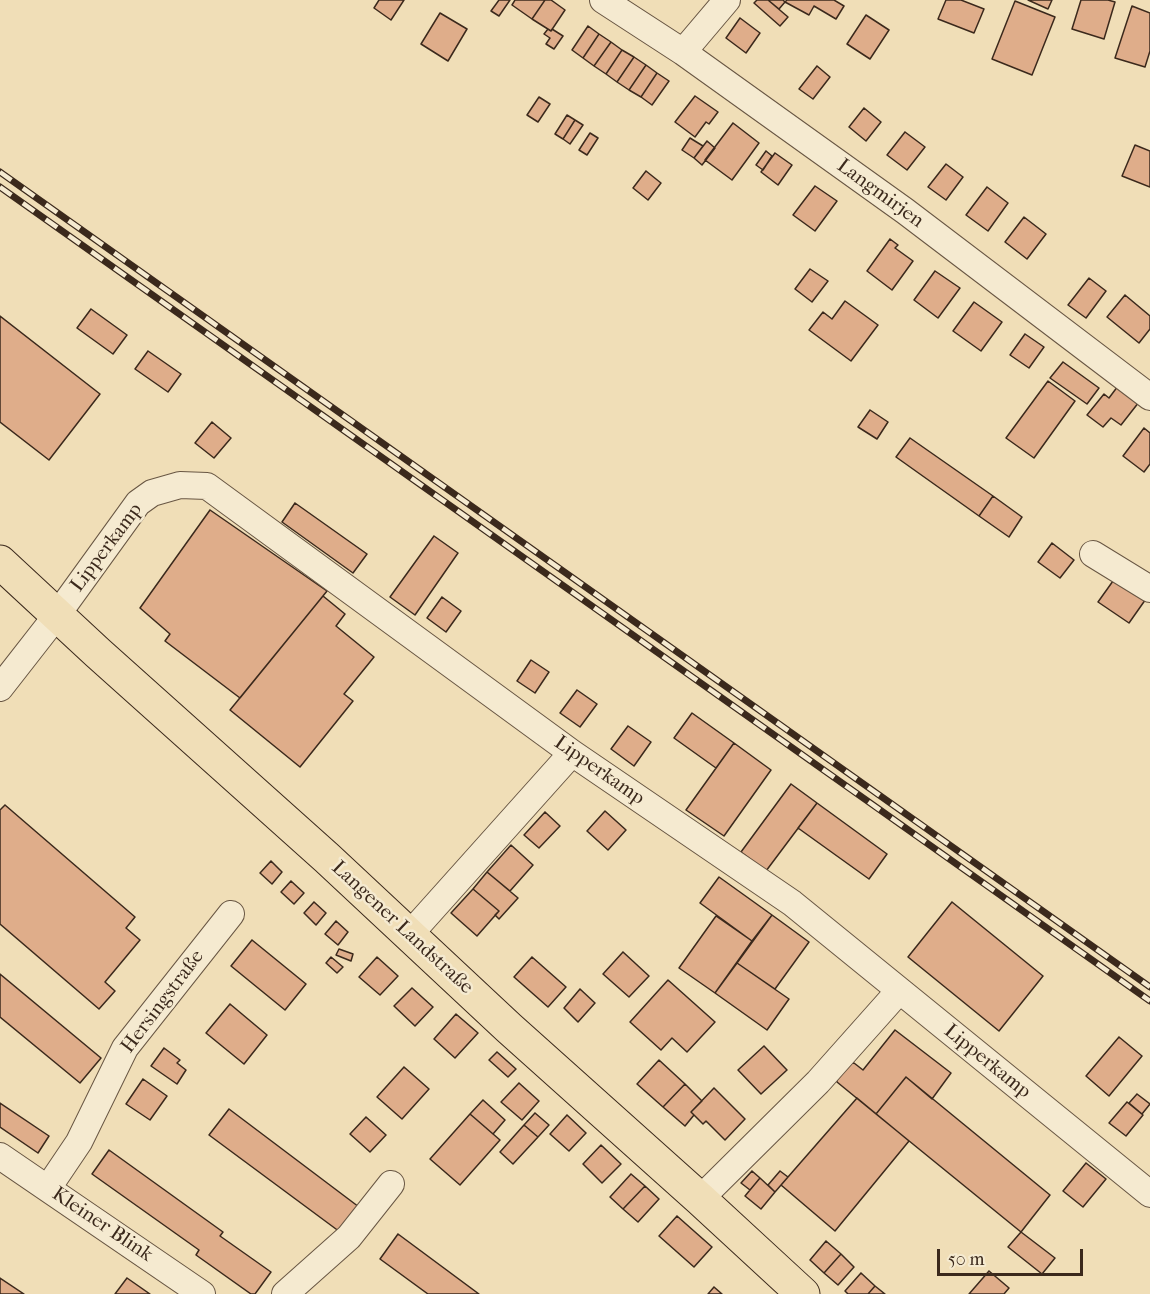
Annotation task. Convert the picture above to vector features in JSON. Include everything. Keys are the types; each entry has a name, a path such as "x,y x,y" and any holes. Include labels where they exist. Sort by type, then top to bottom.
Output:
{"main road":[{"name":"Langener Landstraße","path":"0,562 803,1294"}],"street":[{"name":"Langmirjen","path":"603,0 683,52 905,211 1150,397"},
{"path":"683,52 727,0"},
{"name":"Lipperkamp","path":"0,688 57,615 138,503 152,493 180,485 207,486 572,753 792,903 1150,1194"},
{"path":"1093,554 1150,589"},
{"path":"410,934 572,753"},
{"name":"Hersingstraße","path":"48,1188 79,1142 125,1048 231,914"},
{"path":"700,1199 818,1082 899,991"},
{"name":"Kleiner Blink","path":"0,1156 202,1294"},
{"path":"285,1294 349,1237 391,1184"}],"building":[{"path":"379,0 404,0 391,20 374,8"},
{"path":"499,0 510,0 499,16 491,11"},
{"path":"515,0 545,0 532,19 512,5"},
{"path":"545,0 551,0 565,10 551,31 532,19"},
{"path":"757,0 768,0 788,17 780,26 754,3"},
{"path":"768,0 783,0 785,2 779,9"},
{"path":"787,0 834,0 844,6 836,19 814,6 809,15 785,2"},
{"path":"946,0 961,0 984,9 974,33 938,19"},
{"path":"1028,0 1052,0 1048,9"},
{"path":"1081,0 1115,2 1104,39 1072,29"},
{"path":"1015,1 1055,17 1032,75 992,59"},
{"path":"1132,6 1150,13 1150,51 1145,67 1115,58"},
{"path":"440,13 467,29 448,61 421,44"},
{"path":"866,15 889,30 870,59 847,44"},
{"path":"740,18 760,33 746,53 726,38"},
{"path":"588,26 599,34 583,58 572,50"},
{"path":"548,29 563,36 554,49 546,44 550,38 544,34"},
{"path":"599,34 611,42 594,66 583,58"},
{"path":"611,42 622,50 606,74 594,66"},
{"path":"622,50 634,57 617,82 606,74"},
{"path":"634,57 646,65 629,90 617,82"},
{"path":"646,65 657,73 641,97 629,90"},
{"path":"817,66 830,77 813,99 799,89"},
{"path":"657,73 669,81 652,105 641,97"},
{"path":"695,96 718,112 709,124 706,122 695,137 675,122"},
{"path":"539,97 550,104 538,122 527,115"},
{"path":"864,108 881,122 866,141 849,127"},
{"path":"567,115 575,120 563,139 555,134"},
{"path":"575,120 583,125 570,144 563,139"},
{"path":"733,123 759,143 732,180 705,160"},
{"path":"905,132 925,147 907,170 887,155"},
{"path":"590,133 598,138 587,155 579,150"},
{"path":"690,138 703,146 694,158 682,150"},
{"path":"707,141 715,148 702,165 694,158"},
{"path":"1135,145 1150,151 1150,187 1122,176"},
{"path":"766,151 772,156 763,170 756,165"},
{"path":"775,153 792,165 778,185 761,172"},
{"path":"946,164 963,177 946,200 928,187"},
{"path":"646,171 661,183 648,200 633,188"},
{"path":"815,186 837,201 815,231 793,215"},
{"path":"987,187 1008,203 988,231 966,215"},
{"path":"1024,217 1046,234 1027,259 1005,242"},
{"path":"890,239 898,245 895,248 913,261 892,290 867,271"},
{"path":"810,269 828,281 812,302 795,289"},
{"path":"935,271 960,288 938,318 914,300"},
{"path":"1089,278 1106,291 1086,318 1068,305"},
{"path":"1125,295 1150,316 1150,329 1139,343 1107,317"},
{"path":"845,301 878,325 851,361 809,330 823,312 832,319"},
{"path":"974,302 1002,322 981,351 953,331"},
{"path":"91,309 127,335 113,354 77,328"},
{"path":"0,316 100,394 49,460 0,422"},
{"path":"1025,334 1044,347 1029,368 1010,355"},
{"path":"148,351 181,374 168,392 135,369"},
{"path":"1063,362 1099,388 1087,404 1050,378"},
{"path":"1048,381 1075,401 1034,458 1006,438"},
{"path":"1118,386 1139,402 1121,425 1111,418 1103,427 1087,415 1104,394 1109,398"},
{"path":"870,410 888,422 877,439 858,427"},
{"path":"212,422 231,438 214,458 195,443"},
{"path":"1144,428 1150,433 1150,464 1144,472 1123,456"},
{"path":"910,438 993,496 979,516 896,457"},
{"path":"993,496 1022,517 1009,537 979,516"},
{"path":"295,503 367,554 353,573 282,522"},
{"path":"210,510 327,591 240,698 165,641 170,634 140,608"},
{"path":"434,536 458,553 415,615 390,597"},
{"path":"1052,543 1074,560 1060,578 1038,562"},
{"path":"1118,574 1148,596 1129,623 1098,602"},
{"path":"323,596 345,614 336,626 374,657 344,694 353,701 300,767 230,710"},
{"path":"442,597 461,611 446,632 427,618"},
{"path":"531,660 549,672 535,693 517,681"},
{"path":"577,690 597,704 580,727 560,713"},
{"path":"692,713 734,743 716,768 674,738"},
{"path":"628,726 651,742 634,766 611,749"},
{"path":"734,743 771,770 724,836 686,810"},
{"path":"791,784 817,803 766,871 741,852"},
{"path":"817,803 887,854 869,879 798,828"},
{"path":"5,805 135,917 126,928 140,940 105,982 115,991 99,1009 0,924 0,810"},
{"path":"605,811 626,830 608,850 587,831"},
{"path":"545,812 560,826 539,848 524,835"},
{"path":"511,845 533,865 510,891 487,872"},
{"path":"271,861 282,872 272,884 260,873"},
{"path":"487,872 518,898 499,919 495,915 499,911 473,889"},
{"path":"719,877 772,915 752,941 700,903"},
{"path":"291,881 304,893 294,904 281,892"},
{"path":"473,889 499,911 477,936 451,913"},
{"path":"314,902 326,913 316,925 304,913"},
{"path":"952,902 1043,976 999,1031 908,957"},
{"path":"772,915 809,942 775,989 737,963"},
{"path":"716,916 752,941 715,993 679,968"},
{"path":"336,921 348,932 338,945 325,934"},
{"path":"252,940 306,984 285,1010 231,966"},
{"path":"339,949 353,954 351,961 336,955"},
{"path":"623,952 649,976 629,997 603,974"},
{"path":"331,957 343,967 337,973 326,963"},
{"path":"377,957 398,976 380,995 359,977"},
{"path":"532,957 566,987 548,1007 514,977"},
{"path":"737,963 789,999 767,1030 715,993"},
{"path":"0,974 101,1058 80,1083 0,1017"},
{"path":"668,980 715,1022 687,1052 672,1038 661,1050 630,1022"},
{"path":"412,988 433,1007 415,1026 394,1006"},
{"path":"580,989 595,1003 578,1022 564,1008"},
{"path":"230,1004 267,1035 244,1064 206,1033"},
{"path":"456,1014 478,1033 455,1058 434,1039"},
{"path":"895,1030 951,1073 932,1099 906,1077 876,1114 837,1082 836,1075 845,1064 854,1063 863,1070"},
{"path":"1119,1037 1142,1056 1109,1096 1086,1076"},
{"path":"764,1046 787,1070 761,1094 738,1070"},
{"path":"164,1048 180,1060 177,1063 186,1070 177,1084 151,1066"},
{"path":"497,1052 516,1069 508,1077 489,1060"},
{"path":"659,1060 685,1084 663,1107 637,1084"},
{"path":"404,1067 429,1089 402,1119 377,1097"},
{"path":"906,1077 1050,1195 1021,1232 876,1114"},
{"path":"143,1079 167,1096 150,1120 126,1104"},
{"path":"519,1083 539,1101 522,1120 501,1102"},
{"path":"685,1084 702,1101 691,1112 694,1115 685,1126 663,1107"},
{"path":"714,1088 745,1119 725,1140 706,1121 703,1124 691,1112"},
{"path":"1137,1094 1150,1104 1142,1114 1129,1103"},
{"path":"857,1098 909,1141 835,1231 781,1185"},
{"path":"483,1100 505,1120 493,1134 470,1114"},
{"path":"1127,1102 1143,1115 1126,1136 1109,1123"},
{"path":"0,1103 49,1136 38,1153 0,1127"},
{"path":"229,1109 359,1207 340,1232 209,1135"},
{"path":"535,1113 549,1125 538,1137 524,1125"},
{"path":"470,1114 500,1140 460,1185 430,1159"},
{"path":"567,1115 586,1133 569,1151 550,1134"},
{"path":"366,1117 386,1135 370,1152 350,1134"},
{"path":"524,1125 538,1137 513,1164 500,1152"},
{"path":"601,1145 621,1164 602,1183 583,1164"},
{"path":"109,1150 223,1232 220,1236 271,1272 255,1294 251,1294 196,1255 199,1250 92,1174"},
{"path":"1086,1163 1106,1179 1083,1207 1063,1191"},
{"path":"752,1171 760,1178 750,1190 741,1183"},
{"path":"780,1171 788,1177 775,1192 768,1185"},
{"path":"631,1174 645,1186 623,1209 610,1197"},
{"path":"760,1178 775,1192 761,1209 745,1196"},
{"path":"645,1186 659,1199 638,1222 623,1209"},
{"path":"677,1216 712,1247 694,1267 659,1236"},
{"path":"1021,1232 1055,1258 1042,1274 1008,1247"},
{"path":"398,1234 479,1294 428,1294 380,1259"},
{"path":"826,1241 841,1254 824,1273 810,1260"},
{"path":"841,1254 854,1267 838,1285 824,1273"},
{"path":"989,1271 1009,1288 1004,1294 969,1294"},
{"path":"861,1273 875,1286 868,1294 848,1294 845,1291"},
{"path":"0,1278 24,1294 0,1294"},
{"path":"127,1278 150,1294 115,1294"},
{"path":"875,1286 885,1294 868,1294"},
{"path":"714,1287 722,1294 708,1294"}],"railway":[{"path":"0,172 1150,987"},
{"path":"0,187 1150,1001"}]}
